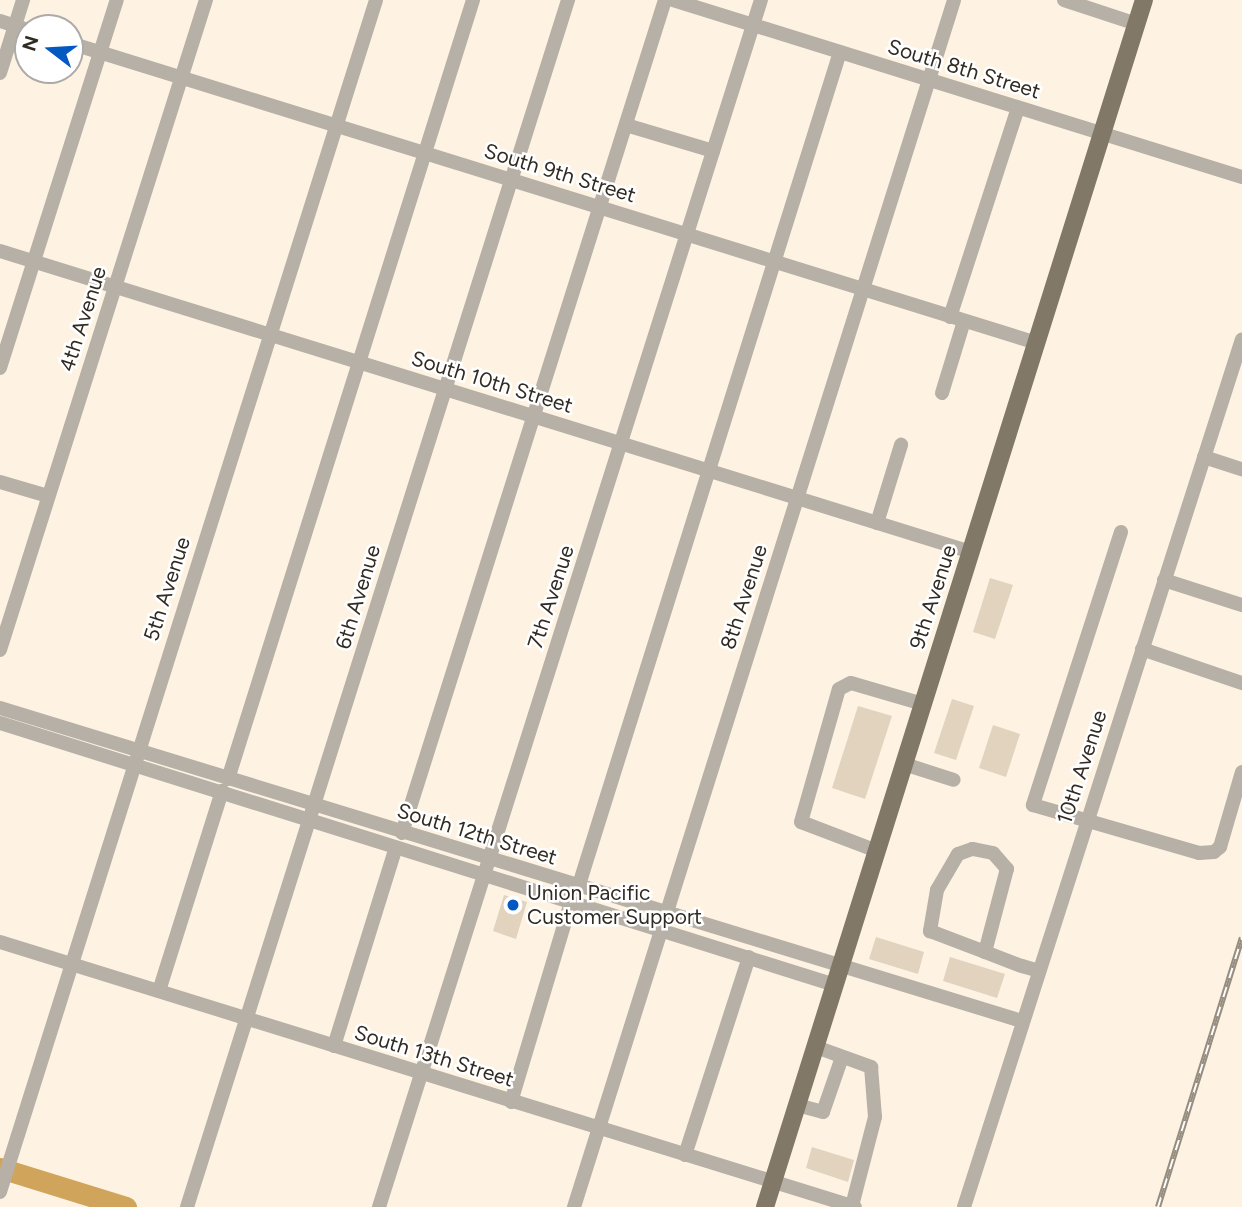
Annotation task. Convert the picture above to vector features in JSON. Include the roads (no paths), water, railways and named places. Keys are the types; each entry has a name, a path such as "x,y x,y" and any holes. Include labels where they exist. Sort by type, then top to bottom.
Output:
{"main road":[{"name":"9th Avenue","path":"765,1207 1144,0"}],"street":[{"path":"0,368 117,0"},
{"name":"4th Avenue","path":"0,650 206,0"},
{"name":"5th Avenue","path":"1,1190 135,757 376,0"},
{"path":"159,991 473,0"},
{"name":"6th Avenue","path":"187,1207 568,0"},
{"path":"402,833 536,417 665,0"},
{"name":"South 8th Street","path":"673,0 1242,177"},
{"name":"7th Avenue","path":"379,1207 761,0"},
{"name":"8th Avenue","path":"574,1207 954,0"},
{"path":"1064,0 1137,24"},
{"path":"0,73 14,43"},
{"name":"South 9th Street","path":"84,48 1037,343"},
{"path":"578,888 840,52"},
{"path":"942,393 957,319 1018,108"},
{"path":"626,125 713,151"},
{"name":"South 10th Street","path":"0,251 971,552"},
{"name":"10th Avenue","path":"964,1207 1242,340"},
{"path":"877,523 901,445"},
{"path":"1204,457 1242,469"},
{"path":"0,482 48,496"},
{"path":"1121,532 1034,805 1086,822 1214,852 1220,846 1242,772"},
{"path":"1164,580 1242,605"},
{"path":"1142,649 1242,683"},
{"path":"877,851 801,822 839,689 852,683 923,705"},
{"path":"0,708 135,757 225,785 309,820 571,902 663,922 749,957 835,985"},
{"path":"0,723 135,757"},
{"path":"904,764 954,780"},
{"name":"South 12th Street","path":"225,785 314,805 578,888 663,922 841,963 1022,1021"},
{"path":"334,1046 396,847"},
{"path":"985,952 1007,869 993,853 972,849 958,854 936,890 930,931 985,952 1039,971"},
{"path":"511,1102 571,902"},
{"name":"South 13th Street","path":"0,942 854,1207"},
{"path":"685,1155 749,957"},
{"path":"816,1047 871,1068 874,1094 868,1158 854,1207"},
{"path":"797,1105 823,1112 842,1057"}],"waterway":[{"path":"0,1168 126,1207"}],"railway":[{"path":"1158,1207 1242,938"}],"place":[{"name":"Union Pacific Customer Support","path":"513,905"}]}
